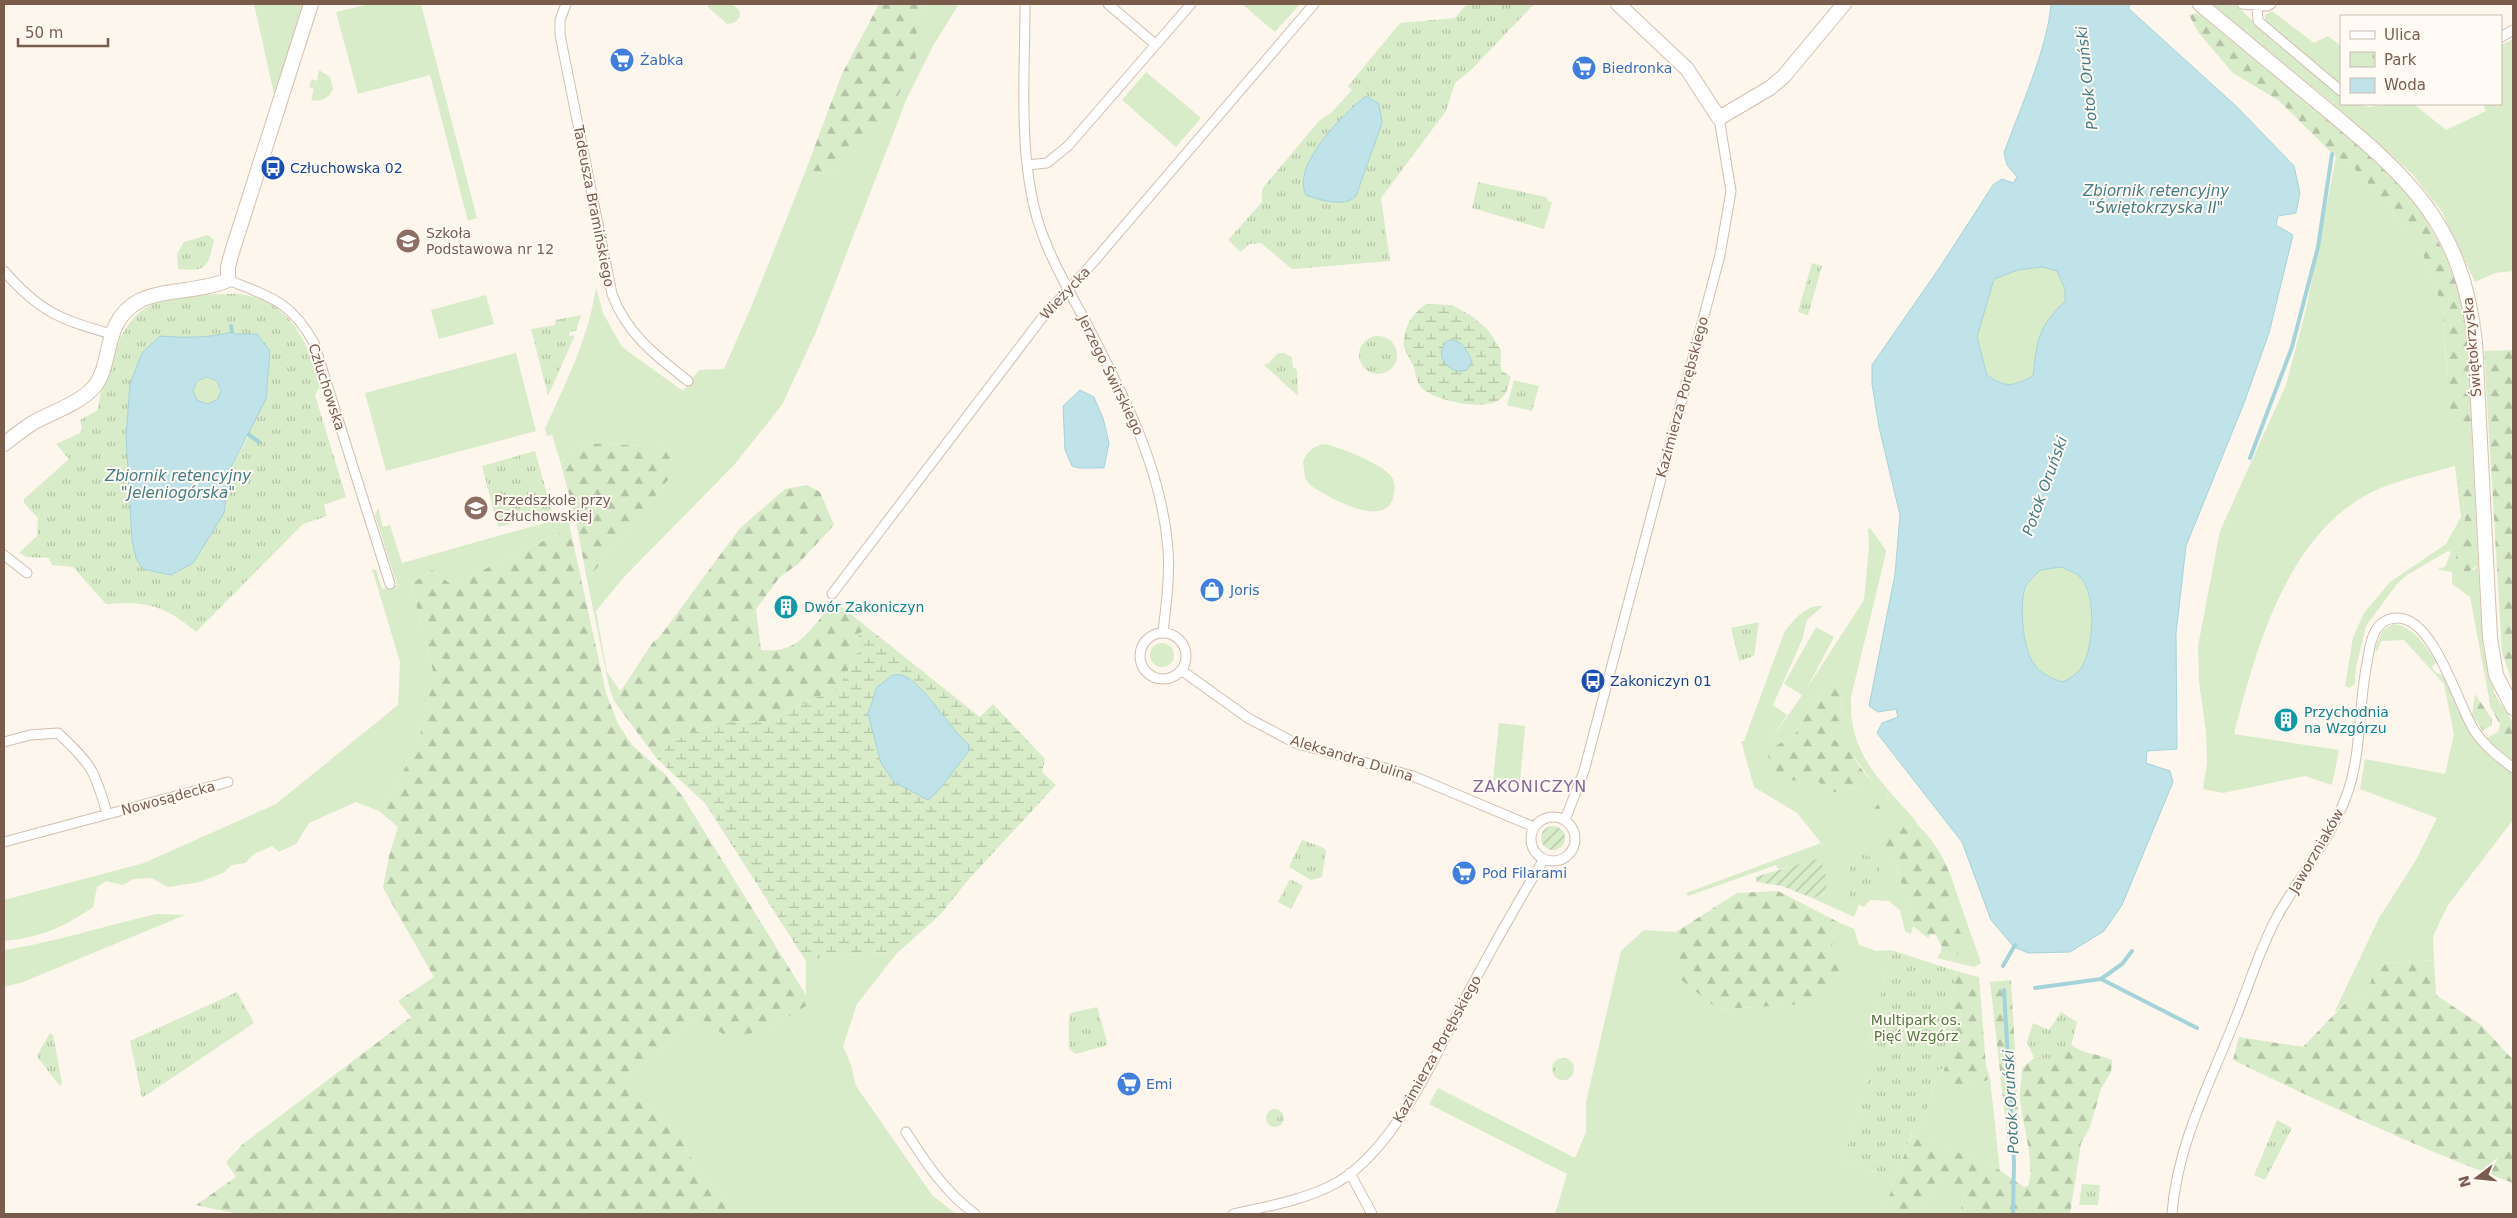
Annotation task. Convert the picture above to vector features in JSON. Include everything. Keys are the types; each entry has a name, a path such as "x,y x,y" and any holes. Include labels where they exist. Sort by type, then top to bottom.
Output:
{"street":[{"path":"4,444 32,424 79,399 95,385 101,372 111,334 130,308 140,301 216,285 228,280 228,267 232,252 311,4"},
{"name":"Tadeusza Bramińskiego","path":"566,4 560,20 560,35 612,294 616,305 633,333 646,347 688,381"},
{"name":"Jerzego Świrskiego","path":"1025,4 1027,165 1037,219 1068,288 1107,363 1153,468 1162,502 1168,550 1163,632"},
{"path":"1108,4 1156,44"},
{"path":"1027,165 1047,163 1068,146 1191,4"},
{"name":"Wieżycka","path":"832,594 1042,318 1101,253 1314,4"},
{"name":"Kazimierza Porębskiego","path":"1565,820 1584,771 1722,247 1731,191 1720,118 1687,69 1618,4"},
{"path":"1720,118 1770,88 1784,76 1844,4"},
{"name":"Świętokrzyska","path":"2200,4 2390,163 2422,200 2440,227 2457,262 2471,311 2475,342 2490,638 2496,675 2513,708"},
{"path":"2242,4 2257,6 2272,4"},
{"path":"2257,6 2258,20 2340,89"},
{"path":"2502,36 2513,30"},
{"path":"4,271 30,299 45,311 72,323 111,334"},
{"name":"Człuchowska","path":"228,280 276,299 290,309 300,320 314,343 390,584"},
{"path":"4,555 27,573"},
{"name":"Jaworzniaków","path":"2172,1214 2176,1185 2188,1137 2251,977 2277,917 2336,818 2346,796 2353,771 2363,681 2373,635 2380,624 2391,619 2401,618 2425,636 2447,669 2473,728 2491,751 2513,768"},
{"path":"1163,632 1173,635 1183,646 1185,661 1181,670 1169,678 1161,678 1146,672 1141,664 1141,646 1154,634 1163,632"},
{"name":"Aleksandra Dulina","path":"1181,670 1248,718 1295,743 1413,776 1534,827"},
{"name":"Nowosądecka","path":"4,742 58,733 95,772 107,814"},
{"name":"Nowosądecka","path":"4,842 228,782"},
{"path":"1558,817 1565,820 1573,829 1574,834 1571,852 1556,861 1544,859 1533,849 1531,834 1534,827 1545,818 1558,817"},
{"name":"Kazimierza Porębskiego","path":"1233,1214 1293,1200 1325,1188 1350,1173 1382,1143 1404,1110 1506,923 1544,859"},
{"path":"906,1132 936,1177 958,1202 976,1214"},
{"path":"1350,1173 1372,1214"}],"green space":[{"path":"254,4 305,4 275,98"},
{"path":"369,4 421,4 477,218 468,221 430,75 358,94 336,12"},
{"path":"708,4 732,4 739,10 740,17 734,23 727,24 708,7"},
{"path":"879,4 925,4 917,24 916,60 885,121 837,172 804,175 842,74"},
{"path":"925,4 959,4 934,44 907,98 816,332 782,405 734,465 625,576 596,611 607,672 620,691 614,701 609,686 587,580 677,469 663,447 586,443 573,448 561,464 552,435 547,436 545,429 569,377 582,342 593,306 596,287 603,313 622,347 683,391 699,370 724,369 804,175 837,172 915,60 917,24"},
{"path":"1242,4 1300,4 1275,32"},
{"path":"1467,4 1534,4 1471,70 1455,83 1446,111 1381,198 1390,261 1292,269 1261,243 1249,244 1241,252 1228,240 1262,202 1262,189 1319,121 1331,113 1352,90 1348,86 1400,23 1455,18"},
{"path":"2210,4 2235,4 2277,44 2340,92 2340,105 2363,105 2369,107 2415,105 2446,130 2486,111 2483,105 2502,105 2502,44 2513,39 2513,271 2495,273 2475,282 2442,212 2413,175 2331,102"},
{"path":"2272,11 2314,43 2328,36 2340,45 2340,84 2265,24 2265,15"},
{"path":"2198,13 2388,170 2419,208 2445,254 2460,294 2467,341 2471,419 2469,432 2459,432 2451,421 2442,306 2422,252 2382,198 2346,160 2336,157 2278,100 2233,73 2198,32 2189,15"},
{"path":"319,70 330,77 333,89 324,99 318,101 311,100 314,89 309,87 312,79 317,81"},
{"path":"1146,72 1201,118 1176,147 1122,100"},
{"path":"2336,157 2346,160 2382,198 2422,252 2442,306 2447,375 2469,432 2471,419 2474,483 2466,482 2462,486 2465,520 2456,544 2457,562 2474,570 2478,565 2483,647 2495,695 2489,698 2470,597 2452,584 2452,572 2437,569 2445,567 2451,552 2448,551 2407,575 2397,584 2366,626 2356,667 2355,684 2349,688 2345,686 2353,637 2364,613 2390,582 2446,544 2461,517 2455,466 2390,484 2366,495 2330,522 2309,547 2290,575 2262,639 2251,671 2234,734 2339,750 2332,785 2305,776 2223,793 2203,789 2207,763 2206,731 2199,682 2198,646 2220,531 2286,385 2306,309"},
{"path":"1478,182 1546,197 1549,202 1552,202 1544,229 1472,208"},
{"path":"208,235 214,240 208,262 205,266 195,270 178,269 177,254 184,242"},
{"path":"1812,263 1822,266 1808,315 1798,312"},
{"path":"2042,267 2057,271 2065,289 2065,301 2050,318 2041,334 2033,376 2014,384 2005,384 1987,375 1977,337 1994,279 2018,270"},
{"path":"216,294 239,294 262,300 287,317 296,328 310,354 321,384 315,395 346,497 324,505 327,516 303,524 196,632 164,610 144,604 106,604 73,567 52,565 49,558 27,557 19,553 37,536 38,518 24,503 24,499 69,459 56,444 80,433 82,427 80,420 98,410 108,366 121,336 130,323 140,312 151,305 174,299","holes":["256,334 249,435 231,467 224,513 136,559 132,540 126,436 160,336 182,338"]},
{"path":"486,295 494,324 439,339 431,310"},
{"path":"1426,304 1452,305 1473,317 1489,331 1501,350 1501,370 1511,377 1502,398 1482,405 1459,403 1437,397 1422,388 1405,348 1404,339 1409,322"},
{"path":"581,315 576,331 569,332 570,336 575,335 548,396 531,329 555,325 555,320"},
{"path":"1378,336 1385,337 1391,342 1396,348 1396,362 1391,368 1385,373 1378,374 1371,373 1365,368 1360,362 1359,355 1360,348 1365,342 1371,337"},
{"path":"2513,350 2513,685 2502,652 2484,351"},
{"path":"516,353 536,431 386,471 365,393"},
{"path":"1278,353 1284,353 1292,357 1293,367 1297,370 1298,396 1264,365 1269,363"},
{"path":"207,378 217,381 220,391 217,401 207,404 197,401 194,391 197,381"},
{"path":"1514,380 1539,386 1532,411 1507,405"},
{"path":"586,443 663,447 677,469 587,580 576,521 561,464 573,448"},
{"path":"1326,444 1379,466 1391,476 1394,481 1395,490 1388,507 1378,511 1354,508 1310,485 1305,478 1303,461 1312,449"},
{"path":"535,451 552,512 498,527 482,466"},
{"path":"2466,482 2474,483 2478,565 2468,572 2461,570 2456,562 2456,544 2465,520 2462,486"},
{"path":"807,485 820,492 834,525 798,564 779,578 756,609 761,650 774,650 795,644 804,637 834,601 872,631 859,633 857,654 839,687 767,721 719,722 672,741 657,759 614,701 653,642 658,639 740,528 785,489"},
{"path":"378,508 383,527 390,525 402,563 569,516 570,528 452,585 432,570 411,584 434,675 417,748 379,811 356,802 309,823 296,844 279,852 272,846 254,854 245,863 232,865 223,873 200,882 168,887 151,878 134,879 122,885 106,881 97,887 93,907 62,926 40,934 4,941 4,900 144,863 276,804 398,705 400,662 372,569 376,570 382,589 397,585 375,516"},
{"path":"570,528 606,693 618,724 633,746 665,774 683,797 806,995 806,1006 763,1032 726,1036 696,1016 622,1084 674,1128 696,1166 737,1214 238,1214 196,1205 236,1177 226,1162 243,1144 411,1017 398,1001 434,977 383,888 389,856 398,827 379,811 417,748 434,675 411,584 432,570 452,585"},
{"path":"1870,528 1886,550 1851,697 1851,717 1861,751 1869,765 1917,824 1905,829 1898,820 1882,841 1894,856 1913,926 1911,934 1905,931 1900,910 1889,901 1870,900 1864,907 1862,906 1865,901 1849,901 1859,905 1854,917 1812,898 1825,894 1820,858 1797,866 1778,869 1776,865 1688,896 1686,893 1821,843 1797,813 1754,787 1741,741 1744,741 1784,633 1791,623 1806,610 1823,606 1807,620 1802,640 1773,705 1787,715 1769,743 1802,695 1784,684 1816,627 1834,637 1807,688 1864,600 1869,546 1868,529","holes":["1836,683 1842,687 1841,724 1832,732 1831,738 1839,742 1846,741 1851,753 1872,781 1866,788 1843,789 1832,793 1816,780 1790,779 1777,745 1794,736 1815,697","1886,795 1893,806 1880,820 1871,813"]},
{"path":"2061,567 2081,578 2086,586 2091,610 2090,639 2084,663 2079,671 2063,682 2047,676 2034,664 2027,649 2022,616 2023,596 2028,583 2040,570"},
{"path":"1759,622 1754,656 1739,661 1731,628"},
{"path":"2393,624 2406,628 2423,644 2436,662 2432,667 2435,672 2444,676 2469,731 2487,753 2513,774 2513,820 2448,905 2433,936 2434,960 2385,963 2372,978 2366,996 2349,999 2334,1013 2379,918 2416,860 2437,818 2360,789 2365,759 2445,774 2454,734 2444,684 2404,640 2381,641 2377,652 2375,648 2383,630"},
{"path":"872,631 980,717 993,704 1045,759 1042,772 1056,785 969,879 940,915 897,953 837,955 806,961 705,803 657,759 672,741 719,722 767,721 839,687 857,654 859,633","holes":["916,686 957,736 969,745 939,790"]},
{"path":"1162,643 1171,646 1174,655 1171,664 1162,667 1153,664 1150,655 1153,646"},
{"path":"1836,683 1842,687 1841,724 1832,732 1831,738 1839,742 1846,740 1857,762 1872,781 1866,788 1843,789 1832,793 1816,780 1799,781 1779,776 1771,764 1768,755 1777,745 1794,736 1815,697"},
{"path":"2475,694 2492,719 2492,725 2483,731 2472,715"},
{"path":"2495,695 2513,722 2513,750 2498,732 2500,725 2490,706 2489,698"},
{"path":"1499,723 1525,726 1520,782 1493,780"},
{"path":"2498,732 2513,750 2513,761 2485,739"},
{"path":"1885,795 1894,806 1880,820 1873,820 1871,813"},
{"path":"1898,820 1905,829 1917,824 1932,841 1948,868 1959,900 1948,906 1964,940 1957,955 1948,957 1941,952 1942,947 1936,935 1931,934 1928,938 1913,926 1894,856 1881,841 1887,827"},
{"path":"1553,826 1562,829 1565,838 1562,847 1553,850 1544,847 1541,838 1544,829"},
{"path":"1302,840 1324,848 1326,852 1322,877 1311,880 1289,867"},
{"path":"1856,852 1871,857 1879,865 1879,883 1862,906 1849,901 1850,856"},
{"path":"1820,858 1827,880 1825,894 1812,898 1782,886 1757,882 1755,877"},
{"path":"1290,879 1303,886 1291,909 1278,902"},
{"path":"1778,891 1838,922 1832,946 1838,955 1839,972 1819,993 1793,1005 1718,1009 1676,976 1676,932 1737,893"},
{"path":"1959,900 1981,963 1974,967 1937,958 1941,952 1948,957 1964,940 1948,906"},
{"path":"156,914 185,915 23,982 4,987 4,950"},
{"path":"1838,922 1854,929 1859,945 1876,951 1891,950 1868,1049 1871,1057 1871,1069 1843,1162 1896,1178 1883,1214 1555,1214 1567,1174 1429,1104 1438,1088 1575,1158 1586,1132 1586,1102 1621,951 1644,930 1676,932 1676,976 1718,1009 1793,1005 1838,955 1832,946"},
{"name":"Multipark os. Pięć Wzgórz","path":"1891,950 1956,971 1950,1008 1961,1011 1945,1070 1939,1068 1922,1128 1914,1126 1896,1178 1843,1162 1871,1069 1871,1057 1868,1049"},
{"path":"897,953 857,1004 843,1046 851,1065 856,1086 932,1195 956,1214 737,1214 696,1166 674,1128 622,1084 696,1016 763,1032 806,1006 806,961 837,955"},
{"path":"2434,960 2436,995 2481,1025 2513,1060 2513,1183 2406,1140 2233,1060 2239,1037 2303,1047 2349,999 2366,996 2372,978 2385,963"},
{"path":"1956,971 1979,977 1986,1066 1990,1078 1985,1081 1973,1081 1962,1092 1949,1095 1941,1081 1961,1011 1950,1008"},
{"path":"2011,980 2020,1140 2008,1142 1990,982"},
{"path":"237,992 254,1023 142,1098 130,1041"},
{"path":"1097,1007 1108,1045 1076,1054 1069,1049 1070,1013"},
{"path":"2061,1012 2077,1022 2070,1050 2058,1045 2053,1059 2034,1058 2027,1042 2033,1023 2049,1030"},
{"path":"50,1033 53,1035 62,1083 60,1086 37,1055"},
{"path":"2071,1044 2086,1052 2112,1060 2111,1072 2101,1089 2090,1127 2081,1143 2070,1214 1960,1214 1964,1190 1938,1177 1921,1214 1883,1214 1911,1136 1989,1163 2024,1187 2028,1186 2030,1156 2021,1109 2022,1068 2034,1058 2053,1059 2058,1045 2069,1049"},
{"path":"1563,1058 1571,1061 1574,1069 1571,1077 1563,1080 1555,1077 1552,1069 1555,1061"},
{"path":"1939,1068 1945,1070 1941,1081 1962,1092 1973,1081 1985,1081 1990,1078 2000,1171 1989,1163 1911,1136 1914,1126 1922,1128"},
{"path":"1275,1109 1283,1114 1284,1118 1279,1126 1275,1127 1267,1122 1266,1118 1271,1110"},
{"path":"2277,1120 2292,1128 2265,1180 2254,1175"},
{"path":"1938,1177 1964,1189 1960,1214 1921,1214"},
{"path":"2082,1184 2100,1185 2098,1205 2079,1205"}],"water":[{"name":"Zbiornik retencyjny \"Świętokrzyska II\"","path":"2051,4 2131,4 2128,8 2237,107 2294,166 2300,193 2296,213 2278,216 2276,225 2293,235 2269,333 2244,403 2186,546 2176,633 2177,749 2147,751 2146,763 2170,771 2173,782 2122,905 2104,931 2070,952 2028,953 2014,947 1991,920 1962,842 1877,733 1882,723 1898,717 1896,709 1878,712 1869,706 1895,574 1900,515 1879,427 1872,384 1872,365 1940,267 1993,185 2002,179 2013,183 2017,177 2007,165 2004,153 2039,59 2049,21","holes":["2042,267 2057,271 2065,289 2065,301 2049,319 2040,335 2033,376 2014,384 2004,384 1987,375 1977,337 1994,279 2018,270","2061,567 2079,576 2086,586 2090,597 2092,624 2088,652 2084,663 2079,671 2063,682 2047,676 2034,664 2027,649 2022,616 2023,596 2028,583 2040,570"]},
{"path":"1366,96 1379,104 1382,123 1356,196 1346,202 1332,202 1306,195 1303,183 1306,169 1313,155 1333,127"},
{"name":"Zbiornik retencyjny \"Jeleniogórska\"","path":"232,332 236,334 257,334 270,351 266,399 231,467 224,513 193,563 171,575 143,569 136,559 132,540 126,436 130,384 142,353 160,336 197,337","holes":["207,377 217,381 221,391 217,400 207,404 197,400 193,391 197,381"]},
{"path":"1449,340 1458,342 1467,350 1472,362 1467,370 1454,370 1444,362 1442,351 1444,345"},
{"path":"1080,390 1094,397 1103,418 1109,443 1104,468 1079,468 1072,466 1065,450 1063,406"},
{"path":"893,675 903,675 920,688 969,745 968,752 939,790 928,800 894,782 881,763 868,714 877,687"}],"waterway":[{"path":"2250,458 2292,347 2318,247 2332,154"},
{"path":"231,326 232,332"},
{"path":"249,435 259,442"},
{"name":"Potok Oruński","path":"2003,966 2015,945"},
{"path":"2035,988 2101,979 2122,964 2132,951"},
{"path":"2101,979 2197,1028"},
{"name":"Potok Oruński","path":"2004,990 2014,1162 2013,1214"}],"place":[{"name":"Żabka","path":"622,60"},
{"name":"Biedronka","path":"1584,68"},
{"name":"Człuchowska 02","path":"273,168"},
{"name":"Szkoła Podstawowa nr 12","path":"408,241"},
{"name":"Przedszkole przy Człuchowskiej","path":"476,508"},
{"name":"Joris","path":"1212,590"},
{"name":"Dwór Zakoniczyn","path":"786,607"},
{"name":"Zakoniczyn 01","path":"1593,681"},
{"name":"Przychodnia na Wzgórzu","path":"2286,720"},
{"name":"Pod Filarami","path":"1464,873"},
{"name":"Emi","path":"1129,1084"}],"district":[{"name":"ZAKONICZYN","path":"1530,786"}]}
